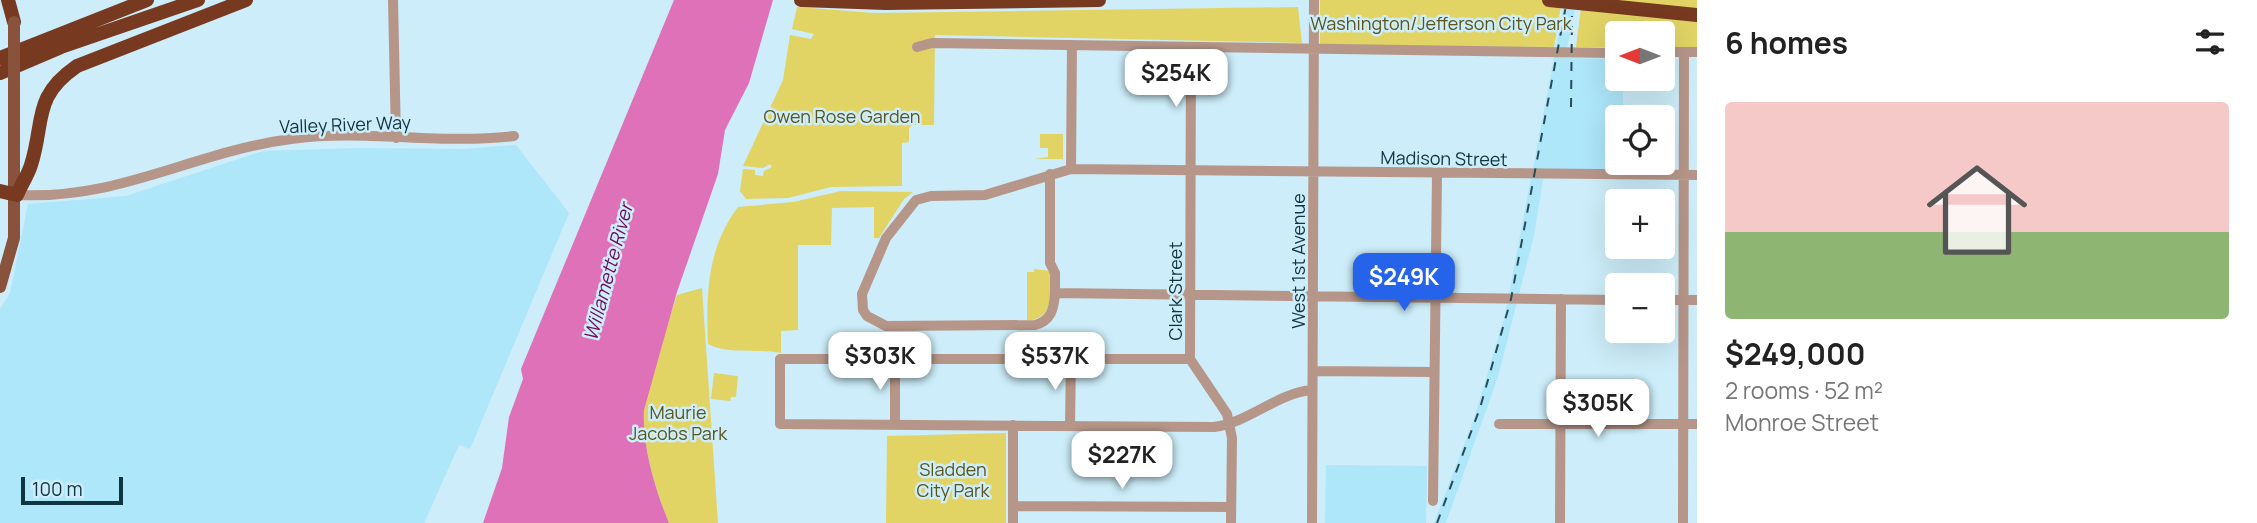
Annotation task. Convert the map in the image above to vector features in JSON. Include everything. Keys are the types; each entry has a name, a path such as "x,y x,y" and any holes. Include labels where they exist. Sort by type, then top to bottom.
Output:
{"highway":[{"path":"8,0 15,22"},
{"path":"0,49 147,0"},
{"path":"0,73 129,22 198,0"},
{"path":"16,195 31,165 43,102 58,81 77,66 246,0"},
{"path":"801,0 1099,0"},
{"path":"1549,0 1697,15"},
{"path":"0,58 93,19"},
{"path":"0,83 129,22"},
{"path":"0,191 16,195"},
{"path":"0,197 16,195"}],"main road":[{"path":"0,288 15,238 15,22 18,0"}],"street":[{"path":"393,0 396,138"},
{"name":"West 1st Avenue","path":"1312,523 1314,0"},
{"path":"917,47 932,43 1605,52"},
{"path":"1071,169 1072,45"},
{"name":"Clark Street","path":"1191,47 1190,359 1222,403 1230,425 1231,523"},
{"path":"1675,52 1697,52"},
{"path":"1684,52 1684,523"},
{"name":"Valley River Way","path":"16,195 61,196 99,191 144,180 216,155 290,139 514,135"},
{"name":"Madison Street","path":"1055,293 1048,318 1031,326 886,326 867,316 862,301 862,294 886,238 916,200 931,196 985,195 1071,169 1697,175"},
{"path":"1050,174 1050,263 1055,273 1055,293 1605,300"},
{"path":"1433,501 1437,174"},
{"path":"1560,523 1561,299"},
{"path":"1675,300 1697,300"},
{"path":"1190,359 780,359 780,425 1230,425 1295,393 1312,390"},
{"path":"895,359 895,424"},
{"path":"1070,425 1071,359"},
{"path":"1312,371 1433,372"},
{"path":"1499,424 1697,424"},
{"path":"1013,425 1013,523"},
{"path":"1013,506 1231,506"}],"shaded area":[{"path":"1565,0 1577,0 1565,58 1605,59 1605,91 1623,91 1623,105 1605,105 1605,173 1544,173 1534,235 1498,377 1447,520 1445,523 1434,523 1474,419 1505,315"},
{"path":"516,145 569,213 470,449 459,445 424,523 0,523 0,309 10,293 28,204 126,196 263,151 462,149"},
{"path":"1326,465 1427,466 1426,523 1325,523"}],"green space":[{"name":"Washington/Jefferson City Park","path":"1320,0 1562,0 1554,47 1320,46"},
{"name":"Washington/Jefferson City Park","path":"1582,0 1697,0 1697,48 1675,47 1675,21 1605,21 1605,47 1576,47"},
{"name":"Owen Rose Garden","path":"797,7 874,13 1298,7 1302,43 935,35 934,125 913,125 909,128 909,142 902,143 902,186 831,187 788,198 746,199 740,191 743,169 755,170 755,175 763,176 764,171 772,167 770,164 763,168 743,166 783,80 790,35 811,39 814,34 792,29"},
{"path":"1040,134 1063,134 1063,159 1035,159 1048,157 1048,148 1040,148"},
{"path":"841,191 913,192 904,199 879,238 874,238 874,207 832,208 831,245 798,245 798,330 781,331 781,353 725,349 708,344 708,289 714,255 738,207 793,202"},
{"path":"1034,269 1051,271 1049,304 1042,315 1027,321 1027,272 1034,272"},
{"name":"Maurie Jacobs Park","path":"702,288 718,523 669,523 649,461 644,428 645,397 655,358 677,295"},
{"path":"714,373 738,376 736,397 731,397 730,401 711,399"},
{"name":"Sladden City Park","path":"1006,433 1006,523 886,523 887,436"}],"water":[{"name":"Willamette River","path":"674,0 773,0 749,83 725,130 718,174 677,292 644,410 650,467 669,523 483,523 502,468 509,417 523,379 521,369"}],"railway":[{"path":"1437,523 1480,408 1511,299 1567,0"},
{"path":"1571,107 1572,16"}]}
